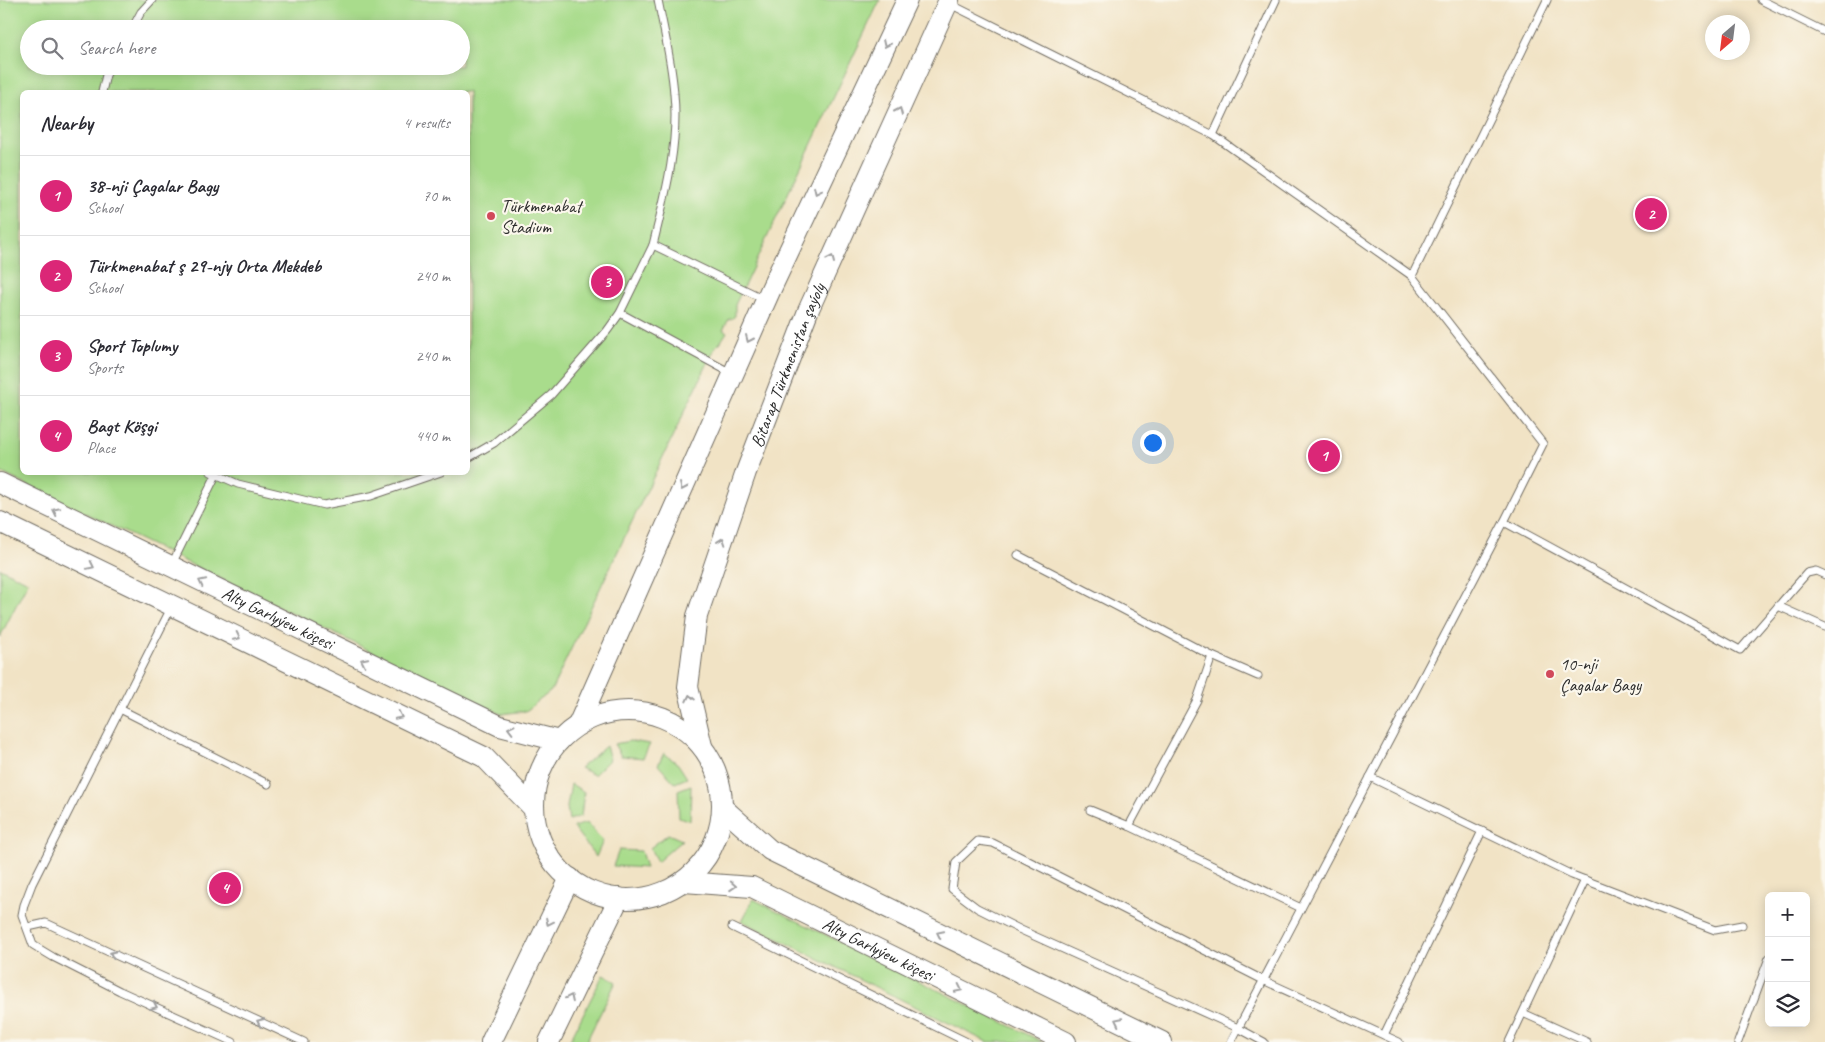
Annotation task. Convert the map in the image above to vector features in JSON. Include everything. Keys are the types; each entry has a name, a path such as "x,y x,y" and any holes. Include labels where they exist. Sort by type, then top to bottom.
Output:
{"main road":[{"path":"578,725 766,300 907,0"},
{"name":"Bitarap Türkmenistan şaýoly","path":"702,746 688,687 696,616 746,472 808,311 946,1"},
{"name":"Alty Garlyýew köçesi","path":"0,483 500,726 559,741"},
{"name":"Alty Garlyýew köçesi","path":"0,522 484,757 534,809"},
{"path":"630,711 657,715 681,727 702,746 714,765 721,786 723,808 718,836 704,862 684,882 664,893 643,899 610,898 580,887 555,865 540,839 534,809 536,784 544,761 559,741 578,725 603,714 630,711"},
{"path":"723,808 770,850 1162,1042"},
{"path":"492,1042 570,878"},
{"name":"Alty Garlyýew köçesi","path":"684,882 752,887 1066,1042"},
{"path":"549,1042 619,898"}],"lane":[{"path":"137,20 152,0"},
{"path":"470,457 494,443 551,396 607,331 620,313 653,245 668,182 674,128 674,95 658,0"},
{"path":"1213,134 1276,0"},
{"path":"1412,276 1547,0"},
{"path":"1761,0 1825,32"},
{"path":"946,1 1213,134 1412,276 1543,444 1504,522 1231,1042"},
{"path":"102,90 106,75"},
{"path":"653,245 766,300"},
{"path":"620,313 734,374"},
{"path":"171,567 213,475"},
{"path":"216,475 238,484 324,505 371,496 432,475"},
{"path":"1504,522 1740,650 1807,573 1816,571 1825,575"},
{"path":"1018,554 1212,656 1258,676"},
{"path":"172,606 30,891 22,915 28,927 33,945 53,958 120,991 233,1042"},
{"path":"1778,606 1825,627"},
{"path":"1129,826 1197,700 1212,656"},
{"path":"120,709 268,784"},
{"path":"1370,777 1585,880 1715,930 1742,925"},
{"path":"1090,810 1129,826 1301,908"},
{"path":"1384,1035 1482,832"},
{"path":"1264,1042 1238,1028 1021,930 977,908 952,889 956,862 978,841 992,843 1263,980 1399,1042"},
{"path":"1509,1042 1585,880"},
{"path":"28,927 46,923 304,1042"},
{"path":"732,927 966,1042"},
{"path":"1738,1042 1765,969"},
{"path":"1523,1013 1587,1042"}],"green space":[{"path":"0,0 880,0 735,305 735,316 729,319 723,330 727,332 716,346 551,691 526,711 501,714 0,472"},
{"path":"0,568 28,582 0,637"},
{"path":"630,741 650,744 643,758 621,756 614,744"},
{"path":"606,746 610,759 594,775 580,768"},
{"path":"664,753 678,764 687,778 675,783 658,765"},
{"path":"571,784 584,792 581,816 569,820 567,807"},
{"path":"691,785 690,821 679,817 678,790"},
{"path":"587,823 603,841 596,857 573,827"},
{"path":"668,834 682,840 657,862 650,848"},
{"path":"619,850 641,851 646,868 613,866"},
{"path":"753,899 1043,1042 987,1042 742,921"},
{"path":"603,975 616,982 586,1042 569,1042"}],"place":[{"name":"Türkmenabat ş 29-njy Orta Mekdeb","path":"1651,214"},
{"name":"Türkmenabat Stadium","path":"491,216"},
{"name":"Sport Toplumy","path":"607,282"},
{"name":"38-nji Çagalar Bagy","path":"1324,456"},
{"name":"10-nji Çagalar Bagy","path":"1550,674"},
{"name":"Bagt Köşgi","path":"225,888"}]}
